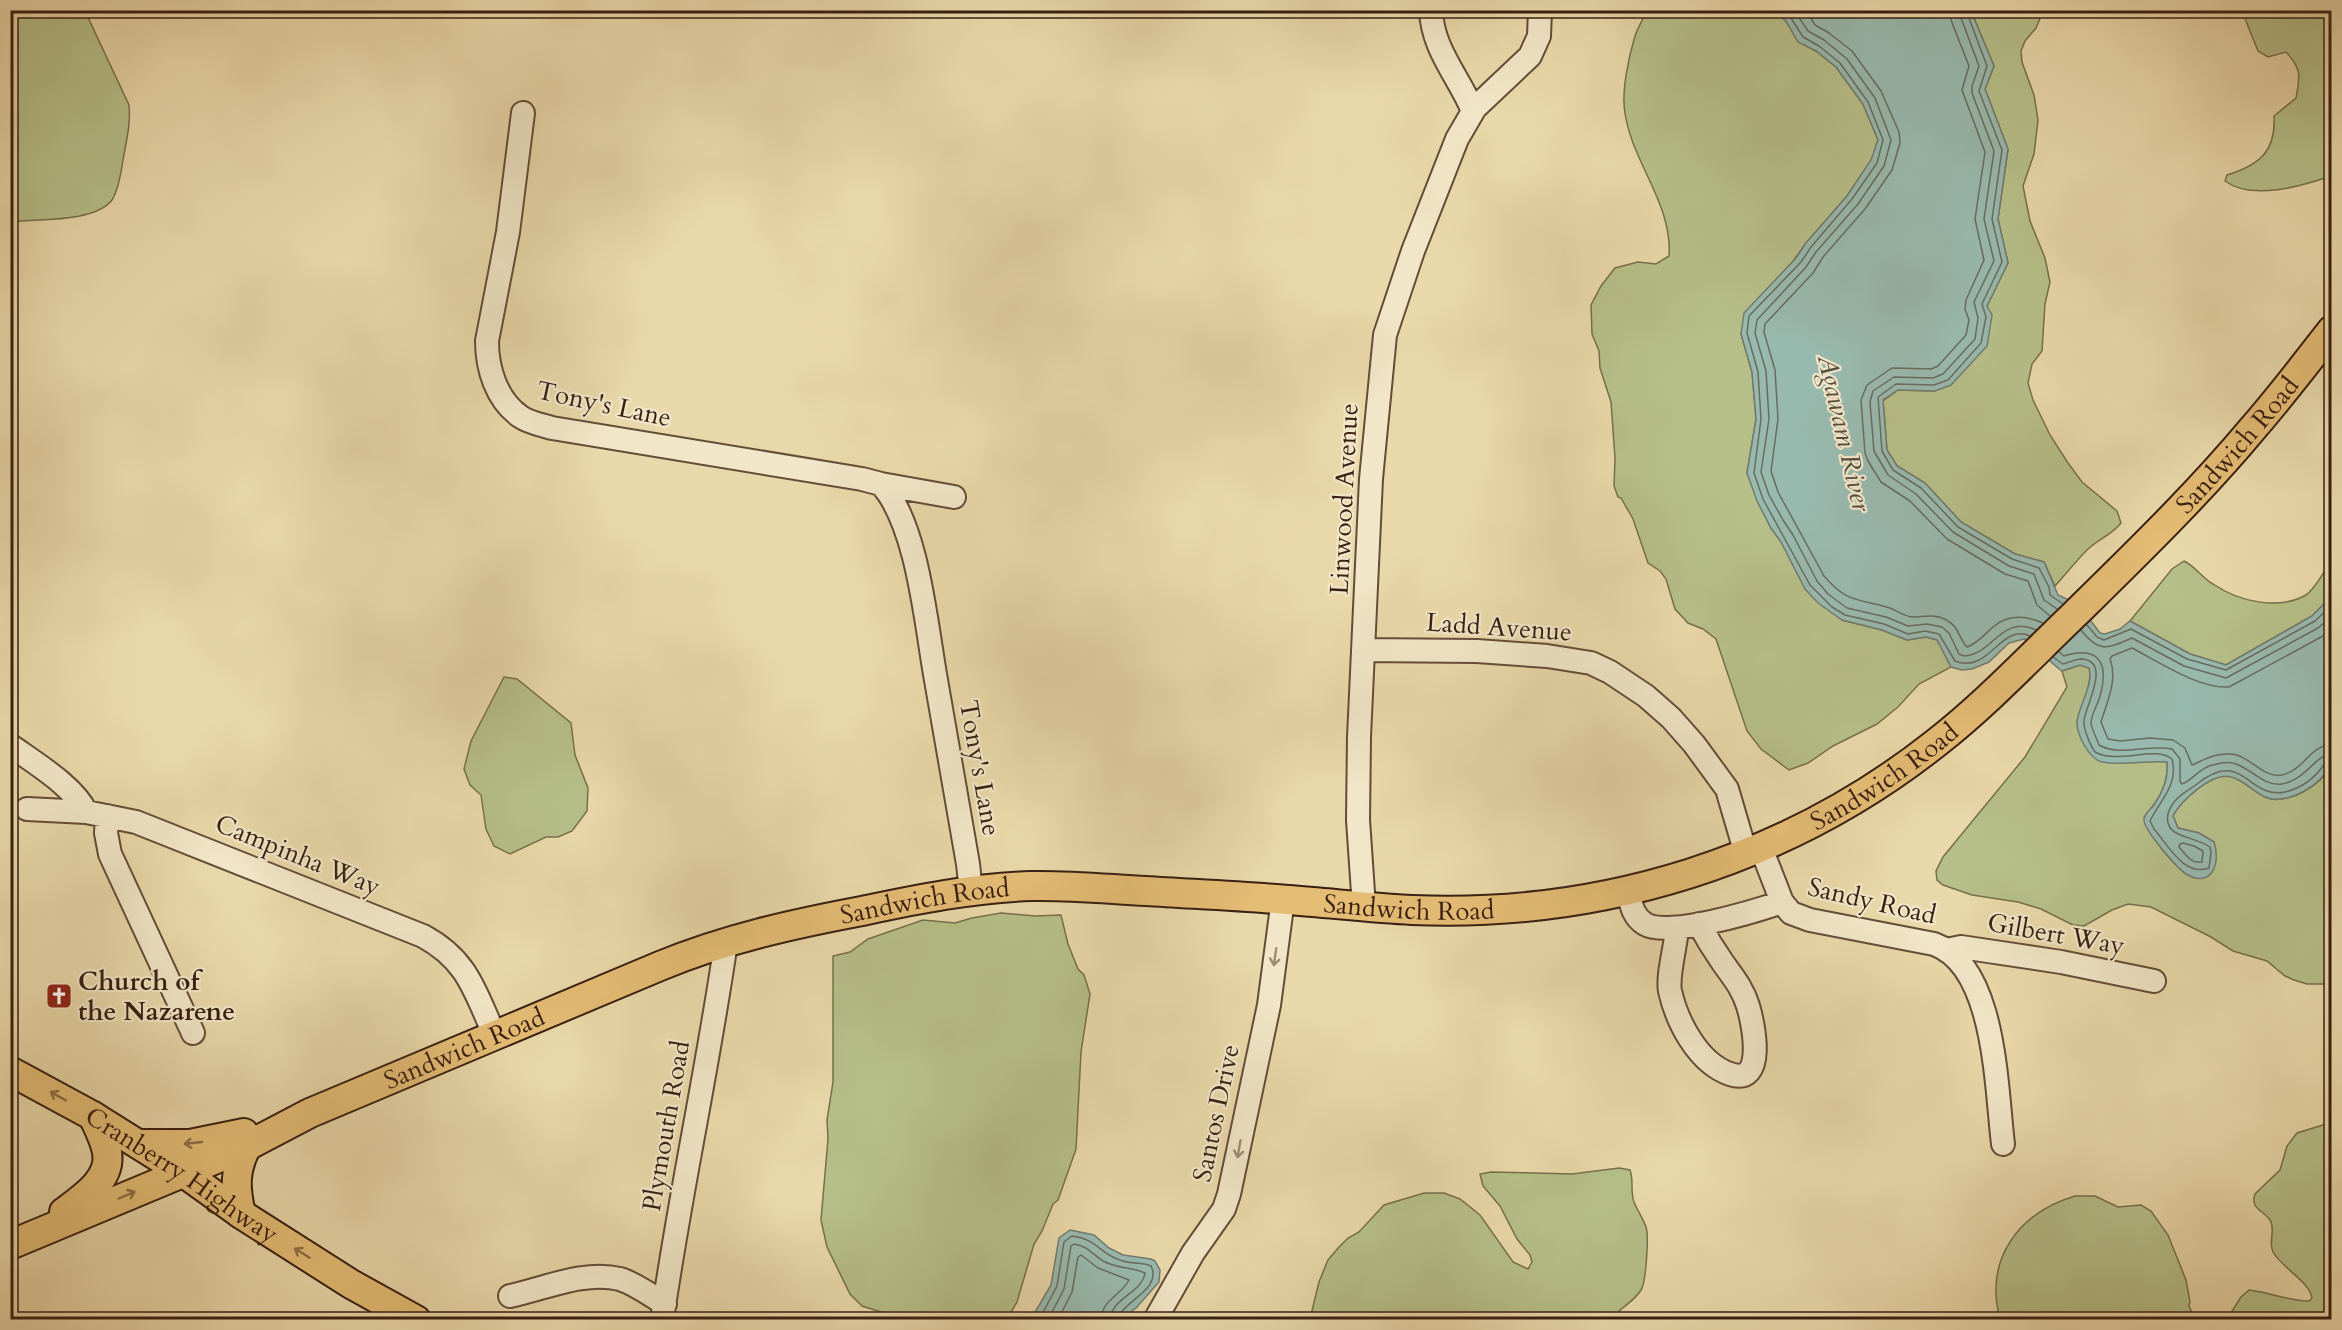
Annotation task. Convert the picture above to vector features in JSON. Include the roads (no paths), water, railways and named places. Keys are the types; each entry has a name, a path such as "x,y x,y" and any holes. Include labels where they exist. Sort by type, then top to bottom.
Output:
{"main road":[{"name":"Sandwich Road","path":"22,1240 247,1146 310,1113 668,963 726,942 835,916 971,891 1036,886 1283,900 1364,907 1445,911 1500,909 1578,901 1628,892 1694,873 1753,851 1829,814 1919,756 1959,723 2154,535 2235,449 2331,330"},
{"name":"Cranberry Highway","path":"10,1071 140,1144 241,1214 351,1284 416,1320"},
{"name":"Sandwich Road","path":"140,1144 206,1142 242,1134 310,1113"},
{"path":"22,1240 90,1192 105,1170 107,1151 93,1116"},
{"path":"241,1214 236,1184 239,1164 247,1146"},
{"name":"Cranberry Highway","path":"351,1284 395,1320"}],"street":[{"path":"1431,10 1432,27 1442,55 1466,93 1473,111"},
{"name":"Linwood Avenue","path":"1364,907 1358,799 1363,650 1372,470 1386,335 1404,274 1457,139 1473,111 1530,56 1539,36 1540,10"},
{"name":"Tony's Lane","path":"523,113 508,232 487,341 487,357 493,379 513,410 527,420 552,428 862,479 954,497"},
{"name":"Tony's Lane","path":"881,484 898,507 915,564 969,864 971,891"},
{"name":"Ladd Avenue","path":"1363,650 1489,652 1547,656 1590,663 1610,672 1646,696 1671,718 1694,744 1727,789 1753,851"},
{"path":"10,745 66,787 79,801 97,814 106,833 110,854 193,1033"},
{"name":"Campinha Way","path":"27,809 97,814 154,828 408,929 436,943 451,954 467,975 495,1036"},
{"name":"Sandy Road","path":"1753,851 1782,902 1791,913 1800,917 1934,944 1947,950 1962,964 1984,1012 1993,1061 2003,1144"},
{"path":"1628,892 1633,912 1646,925 1664,929 1688,926 1782,902"},
{"name":"Santos Drive","path":"1155,1320 1193,1253 1224,1209 1230,1194 1269,1005 1283,900"},
{"path":"1688,926 1711,946 1739,985 1752,1022 1755,1042 1754,1058 1749,1070 1738,1076 1718,1068 1699,1051 1689,1036 1670,991 1669,980 1677,944 1688,926"},
{"name":"Plymouth Road","path":"664,1312 679,1208 726,942"},
{"name":"Gilbert Way","path":"1947,950 1961,947 2061,962 2154,981"},
{"path":"510,1296 581,1279 607,1277 635,1285 664,1312"}],"water":[{"name":"Agawam River","path":"1773,11 1971,11 1994,66 1985,89 2008,149 1998,219 2008,263 1987,306 1992,315 1987,346 1951,385 1935,391 1898,390 1883,400 1887,450 1897,466 1925,483 1961,522 2015,554 2044,562 2058,595 2078,604 2100,633 2105,634 2120,629 2130,621 2190,654 2226,665 2312,616 2331,597 2330,765 2312,786 2286,798 2268,798 2236,779 2224,776 2215,778 2190,795 2173,816 2178,828 2199,833 2214,842 2215,865 2208,876 2195,878 2186,874 2145,825 2145,816 2165,785 2167,762 2102,762 2092,756 2084,745 2077,721 2090,680 2089,668 2080,665 2062,671 2024,639 2009,643 1989,662 1972,669 1962,670 1951,667 1937,640 1926,637 1907,640 1882,630 1842,620 1818,603 1805,589 1757,501 1747,473 1756,419 1752,372 1741,334 1744,313 1796,258 1806,243 1847,196 1871,160 1878,140 1863,104 1836,67 1816,51 1798,42 1786,21"},
{"path":"1070,1230 1094,1235 1109,1248 1123,1255 1155,1261 1160,1270 1159,1282 1136,1308 1121,1319 1031,1319 1051,1285 1059,1238"}],"place":[{"name":"Church of the Nazarene","path":"59,996"}]}
